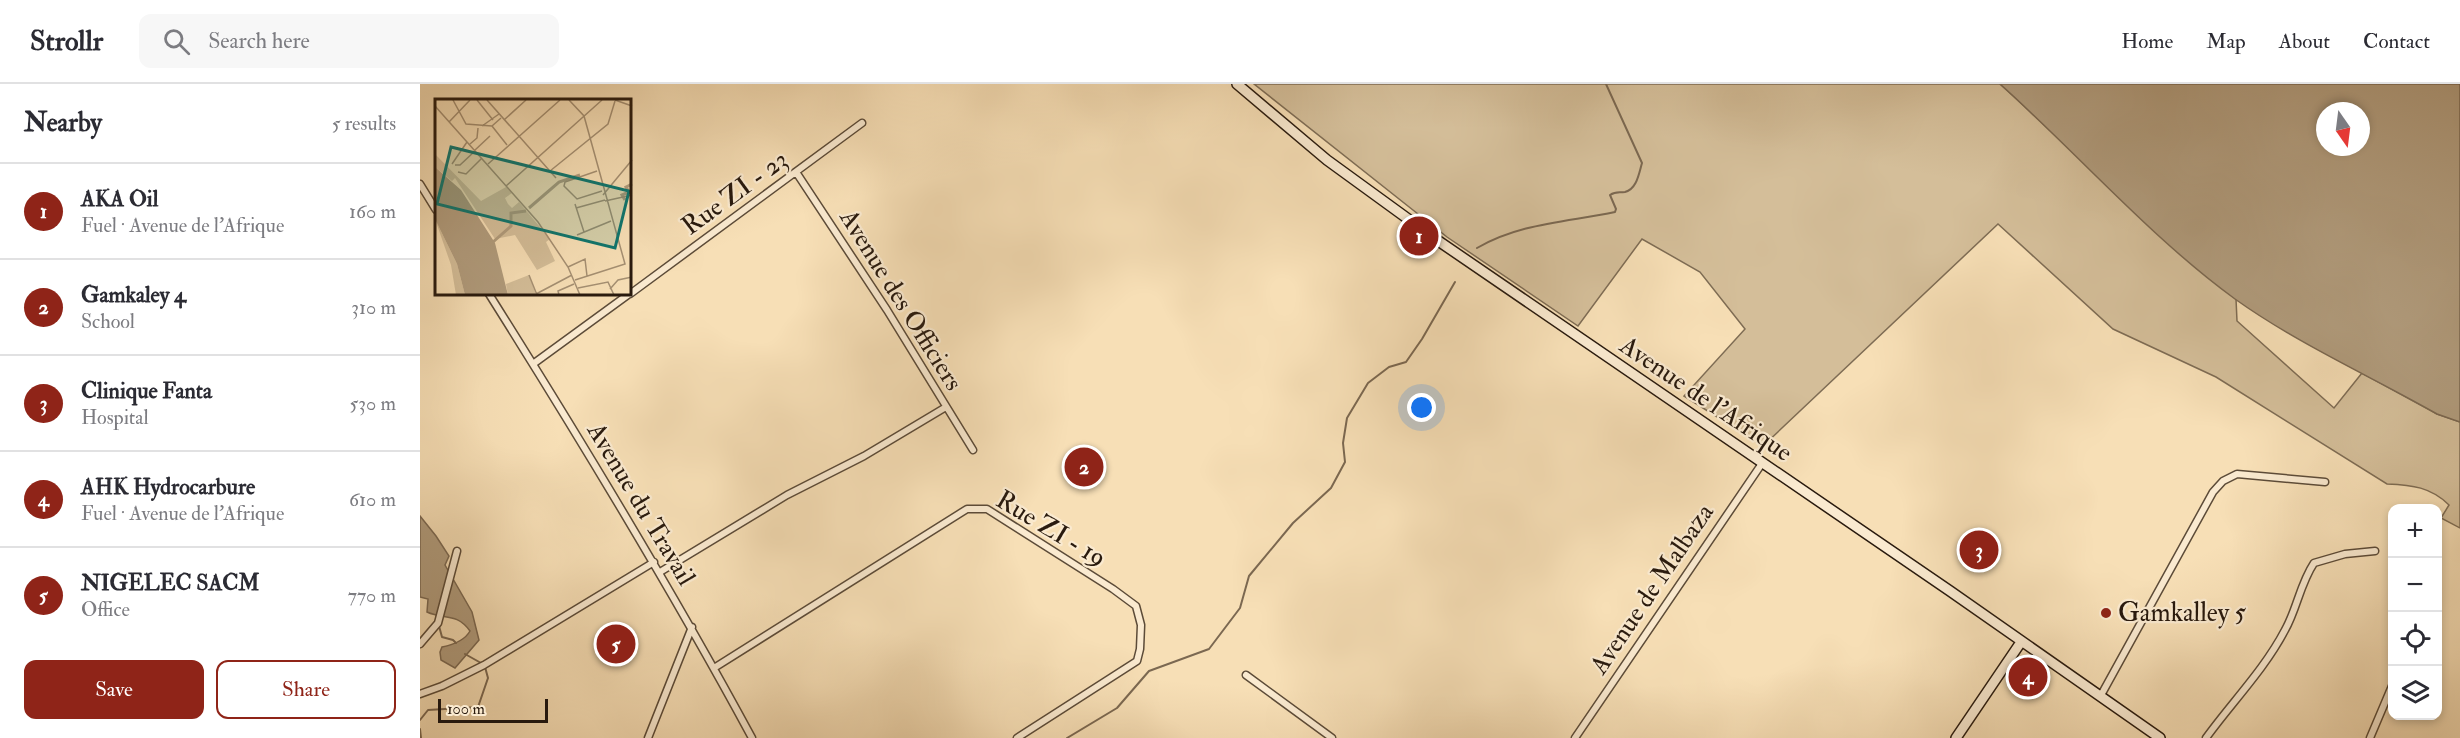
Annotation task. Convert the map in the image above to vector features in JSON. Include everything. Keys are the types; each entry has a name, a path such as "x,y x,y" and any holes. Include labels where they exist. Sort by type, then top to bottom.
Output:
{"main road":[{"name":"Avenue de l'Afrique","path":"1237,84 1327,160 1437,240 1763,462 2160,738"},
{"path":"1956,738 2021,642"}],"street":[{"name":"Rue ZI - 23","path":"632,293 862,123"},
{"name":"Avenue des Officiers","path":"796,172 887,310 972,450"},
{"path":"420,183 435,208"},
{"name":"Avenue du Travail","path":"490,296 660,572 752,738"},
{"name":"Rue ZI - 23","path":"533,364 627,296"},
{"path":"660,572 787,495 864,456 946,407"},
{"name":"Avenue de Malbaza","path":"1575,738 1763,462"},
{"path":"2100,697 2213,492 2223,481 2237,474 2325,482"},
{"name":"Rue ZI - 19","path":"714,668 967,509 987,509 1113,589 1136,606 1141,618 1140,649 1137,661 1017,738"},
{"path":"420,644 438,622 457,551"},
{"path":"2206,738 2231,703 2266,662 2286,629 2300,587 2314,563 2345,554 2375,551"},
{"path":"420,694 478,669 654,562"},
{"path":"648,738 692,627"},
{"path":"1246,675 1332,738"},
{"path":"2370,738 2388,695"}],"shaded area":[{"path":"1254,84 2000,84 2145,221 2236,299 2237,321 2334,408 2362,373 2437,414 2460,422 2460,528 2442,519 2449,505 2435,494 2413,486 2387,484 2216,377 2113,329 1998,224 1763,446 1684,396 1745,329 1700,272 1642,239 1578,326 1447,237"},
{"path":"2000,84 2460,84 2460,422 2437,414 2284,331 2235,299 2204,275 2144,222"},
{"path":"420,516 449,556 445,565 472,612 479,640 455,668 441,660 442,647 458,642 470,631 460,621 427,612 428,599 420,597"}],"waterway":[{"path":"1477,248 1527,228 1615,212 1616,209 1610,195 1632,188 1642,163 1606,84"},
{"path":"1067,738 1117,708 1149,671 1209,649 1240,608 1249,576 1293,523 1331,488 1345,462 1343,443 1347,418 1368,383 1389,367 1406,362 1455,282"},
{"path":"439,626 442,637 456,643"},
{"path":"465,654 481,663"},
{"path":"420,720 428,710 478,707 488,678 485,667"},
{"path":"420,729 421,738"}],"place":[{"name":"AKA Oil","path":"1419,236"},
{"name":"Gamkaley 4","path":"1084,467"},
{"name":"Clinique Fanta","path":"1979,550"},
{"name":"Gamkalley 5","path":"2106,613"},
{"name":"NIGELEC SACM","path":"616,644"},
{"name":"AHK Hydrocarbure","path":"2028,677"}]}
